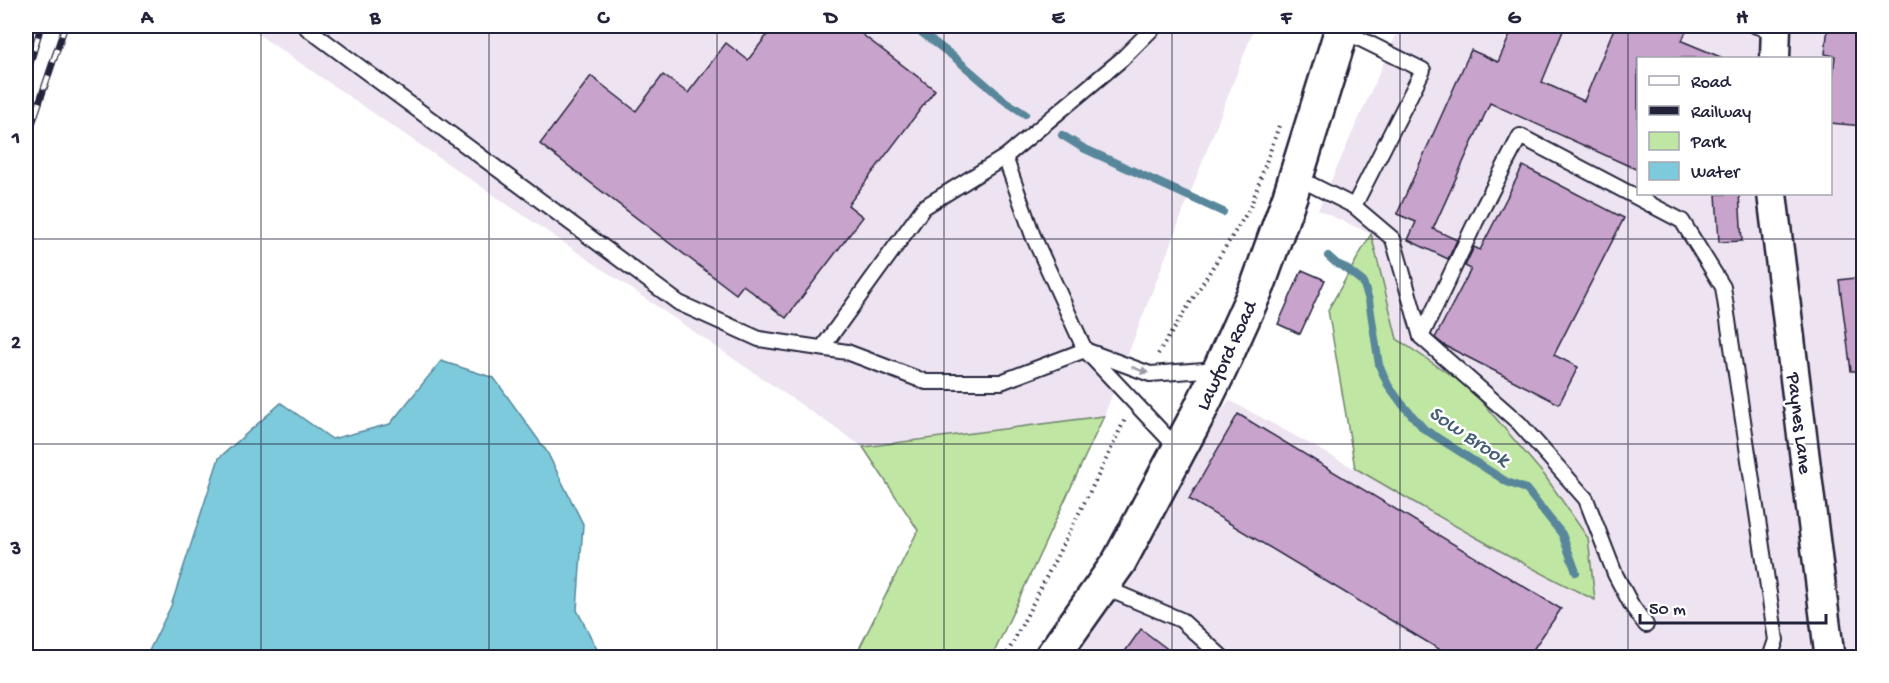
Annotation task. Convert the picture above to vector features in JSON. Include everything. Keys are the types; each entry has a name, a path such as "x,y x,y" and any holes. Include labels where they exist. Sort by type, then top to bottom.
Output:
{"main road":[{"name":"Lawford Road","path":"1051,657 1119,562 1220,369 1258,285 1296,177 1343,28"}],"street":[{"name":"Paynes Lane","path":"1772,195 1829,655"}],"lane":[{"path":"822,348 924,207 1005,157 1122,59 1155,26"},
{"path":"307,28 679,303 759,339 847,352 926,382 1001,382 1085,350 1150,374 1220,369"},
{"path":"1343,28 1423,70 1354,206"},
{"path":"1420,338 1520,136 1682,221 1723,287 1776,640 1770,657"},
{"path":"1005,157 1033,236 1085,350 1179,450"},
{"path":"1296,177 1354,206 1393,239 1420,338 1519,423 1586,499 1615,574 1646,626"},
{"path":"1103,587 1181,620 1223,657"}],"path":[{"path":"1161,348 1250,208 1283,114"},
{"path":"1005,657 1126,418"}],"shaded area":[{"path":"246,26 1255,26 1104,416 863,447"},
{"path":"1400,26 1863,26 1863,657 1059,658 1229,400 1594,599 1470,388 1397,339 1371,234 1318,210"}],"green space":[{"path":"1371,234 1397,339 1470,388 1545,476 1588,538 1595,600 1504,553 1355,468 1328,310"},
{"path":"1104,416 992,657 855,657 918,530 863,447"}],"water":[{"path":"441,361 494,378 547,452 583,524 577,610 601,657 146,657 171,606 219,458 281,403 332,439 390,424"}],"building":[{"path":"774,26 851,26 935,90 848,205 863,217 786,318 743,285 736,294 540,144 591,76 636,111 663,75 688,93 726,43 748,60"},
{"path":"1514,26 1565,26 1542,82 1584,101 1615,26 1688,26 1682,41 1721,57 1637,57 1637,170 1490,103 1433,229 1457,240 1448,259 1408,240 1416,222 1397,214 1471,50 1498,62"},
{"path":"1828,26 1863,26 1863,126 1832,123 1835,56 1825,54"},
{"path":"1523,166 1624,218 1554,355 1578,367 1559,404 1444,345 1435,338 1471,269 1465,266 1474,247 1480,250"},
{"path":"1716,195 1739,195 1742,241 1719,242"},
{"path":"1302,270 1325,280 1300,334 1278,324"},
{"path":"1863,277 1863,371 1851,371 1839,280"},
{"path":"1238,414 1561,609 1528,657 1452,657 1189,499"},
{"path":"1141,629 1178,657 1121,657"}],"waterway":[{"name":"Sow Brook","path":"913,26 954,57 1005,101 1025,114"},
{"name":"Sow Brook","path":"1062,135 1083,148 1223,212"},
{"name":"Sow Brook","path":"1328,256 1363,282 1369,300 1379,365 1388,385 1402,404 1424,429 1507,482 1526,489 1562,534 1576,572"}],"railway":[{"path":"26,77 41,26"},
{"path":"26,142 65,26"}]}
